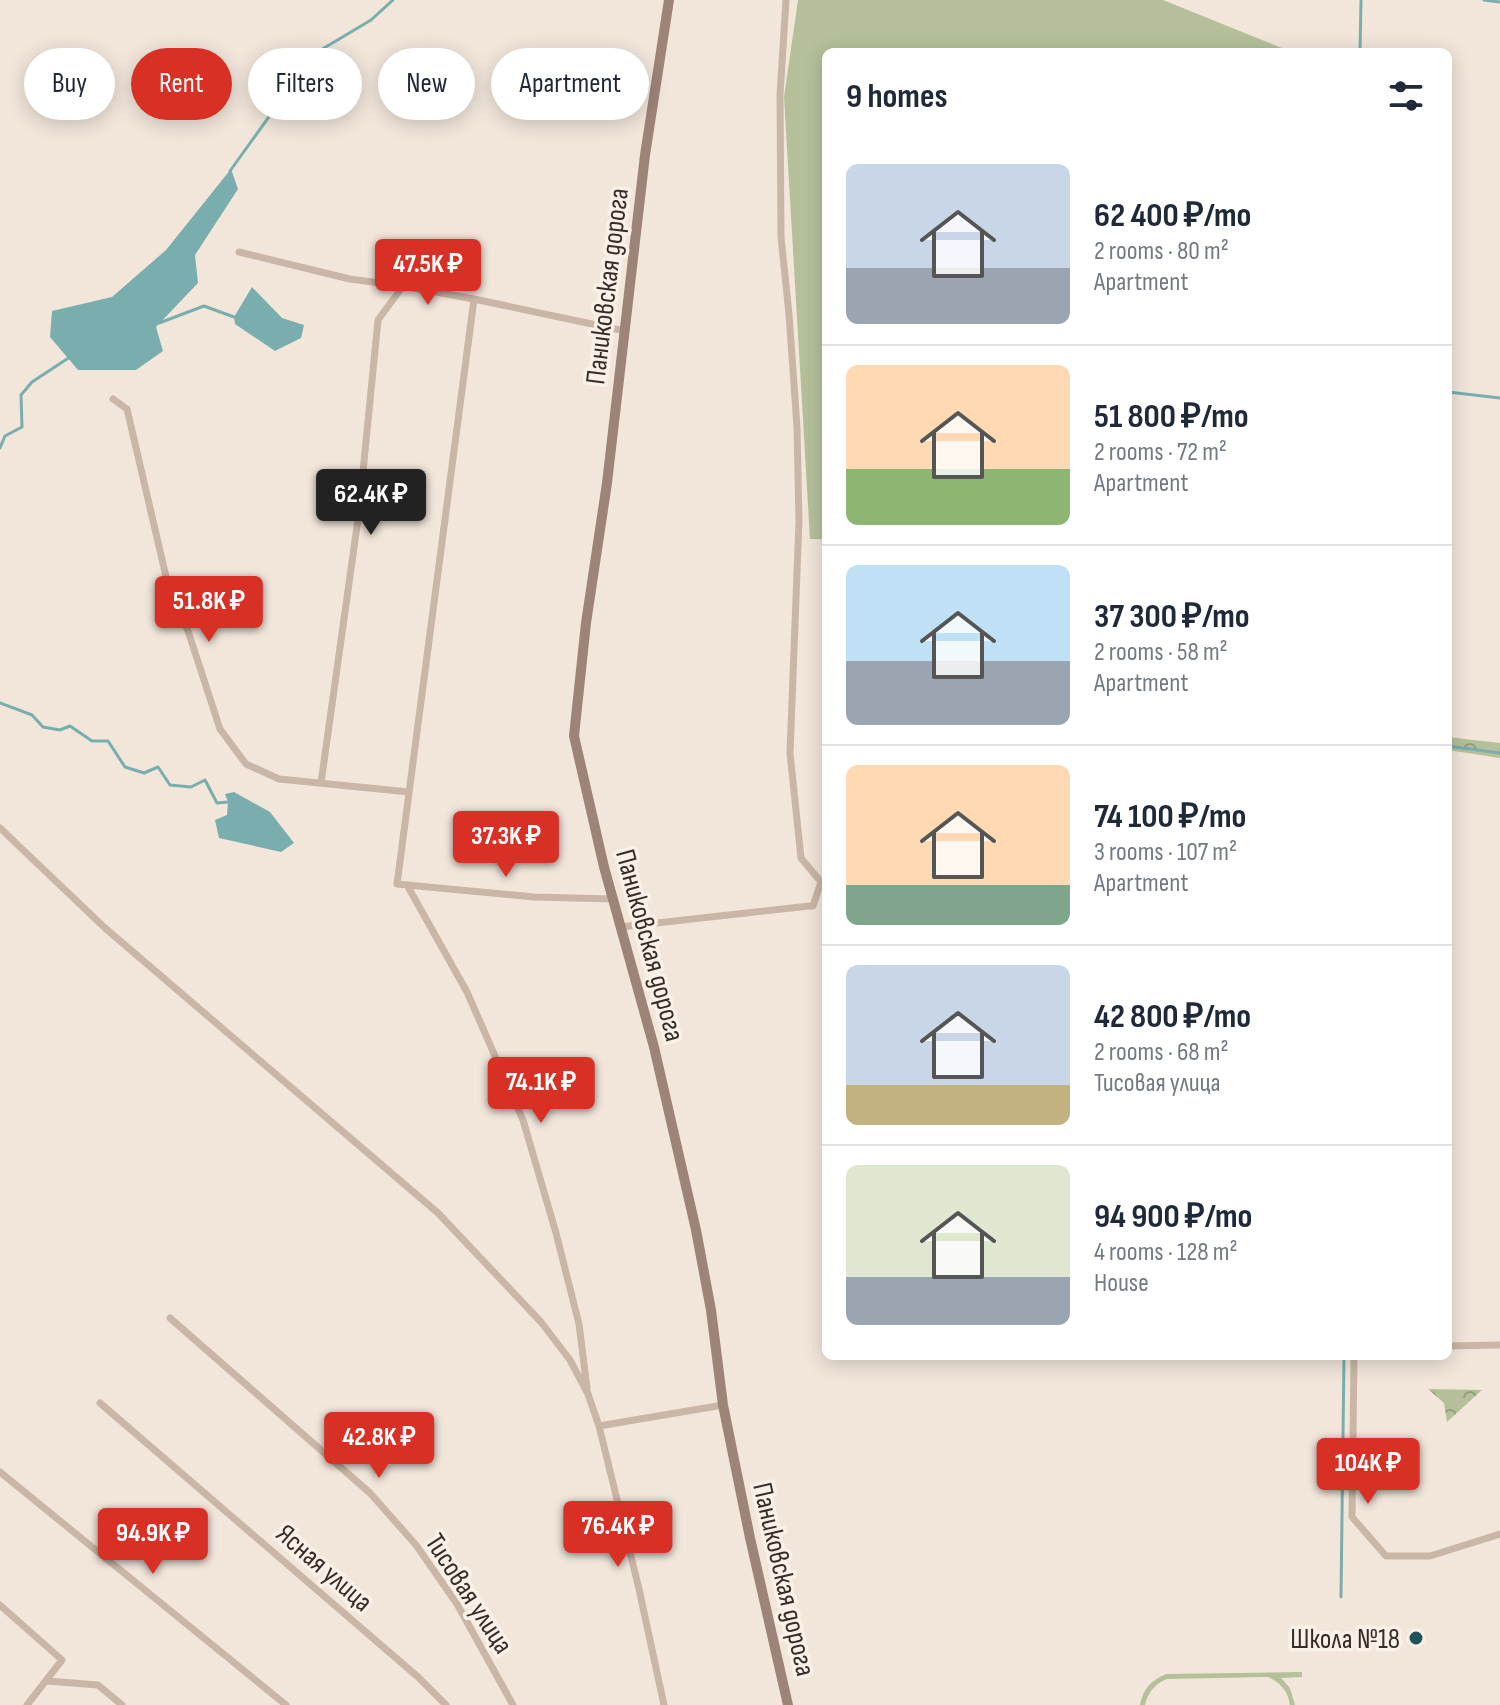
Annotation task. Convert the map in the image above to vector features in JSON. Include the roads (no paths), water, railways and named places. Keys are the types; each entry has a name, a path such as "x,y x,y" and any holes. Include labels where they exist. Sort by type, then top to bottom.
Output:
{"street":[{"name":"Паниковская дорога","path":"669,0 645,155 574,736 613,899 654,1047 699,1244 723,1405 788,1705"},
{"path":"621,927 813,906 821,882 801,858 790,753 799,521 797,427 781,237 780,95 786,0"},
{"path":"239,252 350,279 474,299 625,331"},
{"path":"321,783 359,512 378,320 403,286"},
{"path":"474,299 397,884 534,897 613,899"},
{"path":"113,399 127,409 168,585 188,631 220,729 246,764 279,779 409,792"},
{"path":"0,828 105,928 438,1213 541,1322 570,1360 588,1394 599,1426 664,1705"},
{"path":"407,885 467,992 523,1120 579,1324 588,1394"},
{"name":"Тисовая улица","path":"170,1318 370,1493 416,1545 457,1604 513,1705"},
{"path":"1452,1346 1500,1345"},
{"path":"1354,1360 1352,1517 1386,1556 1430,1556 1500,1534"},
{"name":"Ясная улица","path":"100,1403 418,1677 446,1705"},
{"path":"599,1426 723,1405"},
{"path":"0,1472 286,1705"},
{"path":"0,1605 62,1660 27,1705"},
{"path":"47,1681 98,1685 122,1705"}],"water":[{"path":"231,169 238,189 195,255 198,283 156,327 163,351 136,370 78,370 50,337 52,311 112,297 166,250"},
{"path":"252,287 282,318 304,325 301,338 275,351 235,324 234,317"},
{"path":"234,792 270,812 294,843 281,852 219,838 215,820 227,815 225,794"}],"waterway":[{"path":"230,171 314,54 371,20 393,0"},
{"path":"1360,48 1361,0"},
{"path":"1484,0 1500,2"},
{"path":"159,323 204,306 234,317"},
{"path":"0,448 5,436 22,427 21,395 32,382 70,357"},
{"path":"1452,392 1500,398"},
{"path":"0,703 32,715 43,727 60,730 70,726 92,741 108,741 125,767 144,773 158,767 170,785 191,787 205,780 217,803 228,802"},
{"path":"1452,747 1500,753"},
{"path":"1341,1597 1344,1360"}],"place":[{"name":"Школа №18","path":"1416,1638"}]}
